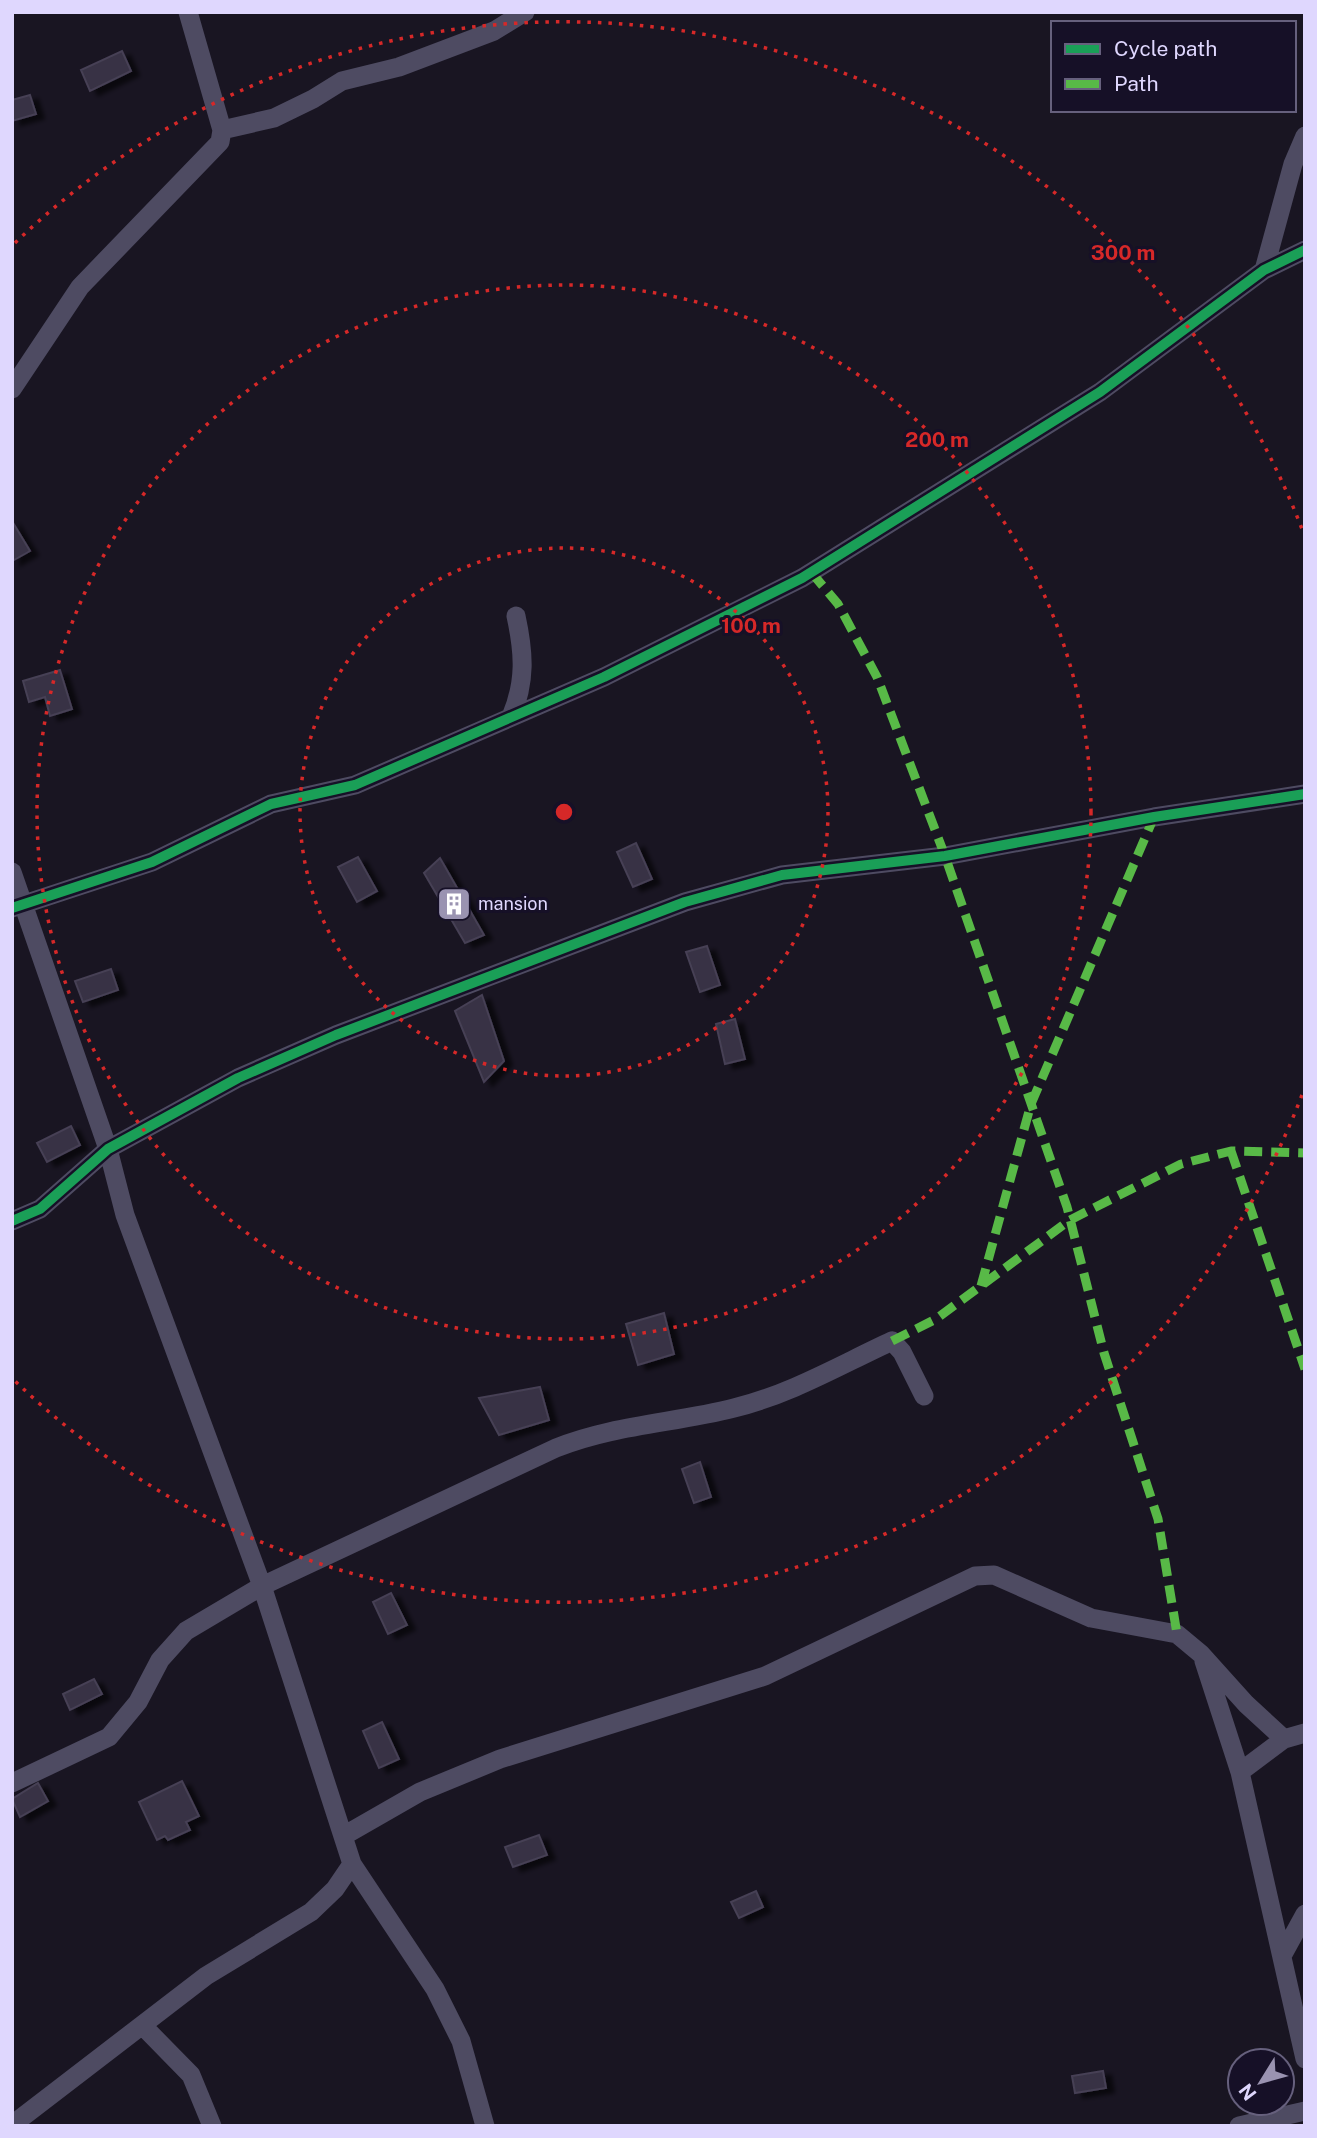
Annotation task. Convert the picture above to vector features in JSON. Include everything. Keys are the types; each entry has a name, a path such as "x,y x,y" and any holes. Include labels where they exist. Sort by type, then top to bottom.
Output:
{"street":[{"path":"12,389 80,287 131,231 214,151 220,142 222,130 188,12"},
{"path":"222,130 274,118 342,81 399,67 494,31 525,12"},
{"path":"1264,270 1293,164 1305,136"},
{"path":"19,906 152,862 271,804 355,785 604,677 802,578 1100,393 1264,270 1305,250"},
{"path":"511,717 521,692 524,664 516,616"},
{"path":"12,1221 40,1209 108,1149 239,1078 336,1035 685,902 782,875 944,856 1154,817 1305,794"},
{"path":"12,872 19,906 108,1149 125,1215 262,1586 345,1835 352,1864 435,1989 460,2041 485,2126"},
{"path":"12,1783 109,1737 138,1702 160,1660 186,1631 262,1586 574,1440 735,1408 831,1372 892,1341 902,1352 924,1396"},
{"path":"345,1835 420,1793 500,1759 765,1676 975,1576 994,1575 1091,1618 1177,1634 1201,1654 1246,1704 1284,1739"},
{"path":"1201,1654 1240,1772 1305,2059"},
{"path":"1240,1772 1284,1739 1305,1733"},
{"path":"12,2125 206,1976 311,1912 335,1889 352,1864"},
{"path":"1282,1956 1305,1914"},
{"path":"142,2025 191,2075 212,2126"},
{"path":"1240,2126 1305,2111"}],"building":[{"path":"122,51 131,71 90,91 81,70"},
{"path":"30,95 36,114 12,121 12,100"},
{"path":"12,521 30,551 12,561"},
{"path":"60,670 72,709 50,716 45,697 29,702 23,681"},
{"path":"636,843 652,879 633,887 617,852"},
{"path":"358,857 377,891 357,902 338,867"},
{"name":"mansion","path":"440,858 484,935 465,943 424,873"},
{"path":"707,946 720,985 700,992 686,952"},
{"path":"111,969 118,990 83,1002 75,981"},
{"path":"482,995 504,1061 484,1082 455,1011"},
{"path":"735,1019 745,1059 725,1064 716,1024"},
{"path":"71,1126 80,1145 47,1162 37,1143"},
{"path":"664,1313 674,1354 638,1365 626,1324"},
{"path":"540,1387 549,1420 499,1435 479,1398"},
{"path":"700,1462 711,1497 694,1503 682,1469"},
{"path":"391,1593 407,1625 388,1634 373,1602"},
{"path":"94,1679 102,1694 70,1710 63,1694"},
{"path":"382,1722 399,1759 379,1768 363,1731"},
{"path":"182,1781 199,1816 186,1822 190,1830 168,1840 165,1836 157,1840 139,1802"},
{"path":"38,1783 48,1801 20,1817 12,1799"},
{"path":"539,1835 547,1855 513,1867 505,1847"},
{"path":"756,1891 763,1907 739,1918 731,1902"},
{"path":"1103,2071 1106,2088 1075,2093 1072,2076"}],"marked path":[{"path":"811,572 838,604 877,677 945,856 1067,1207 1104,1353 1158,1519 1177,1634"},
{"path":"981,1286 1031,1104 1154,817"},
{"path":"1231,1151 1305,1369"},
{"path":"892,1341 936,1319 1070,1220 1181,1164 1231,1151 1305,1153"}],"cycle path":[{"path":"12,908 152,862 271,804 355,785 604,677 802,578 1100,392 1264,270 1305,250"},
{"path":"12,1221 40,1209 108,1149 238,1078 336,1035 685,902 782,875 945,856 1154,817 1305,794"}],"place":[{"name":"mansion","path":"454,904"}]}
